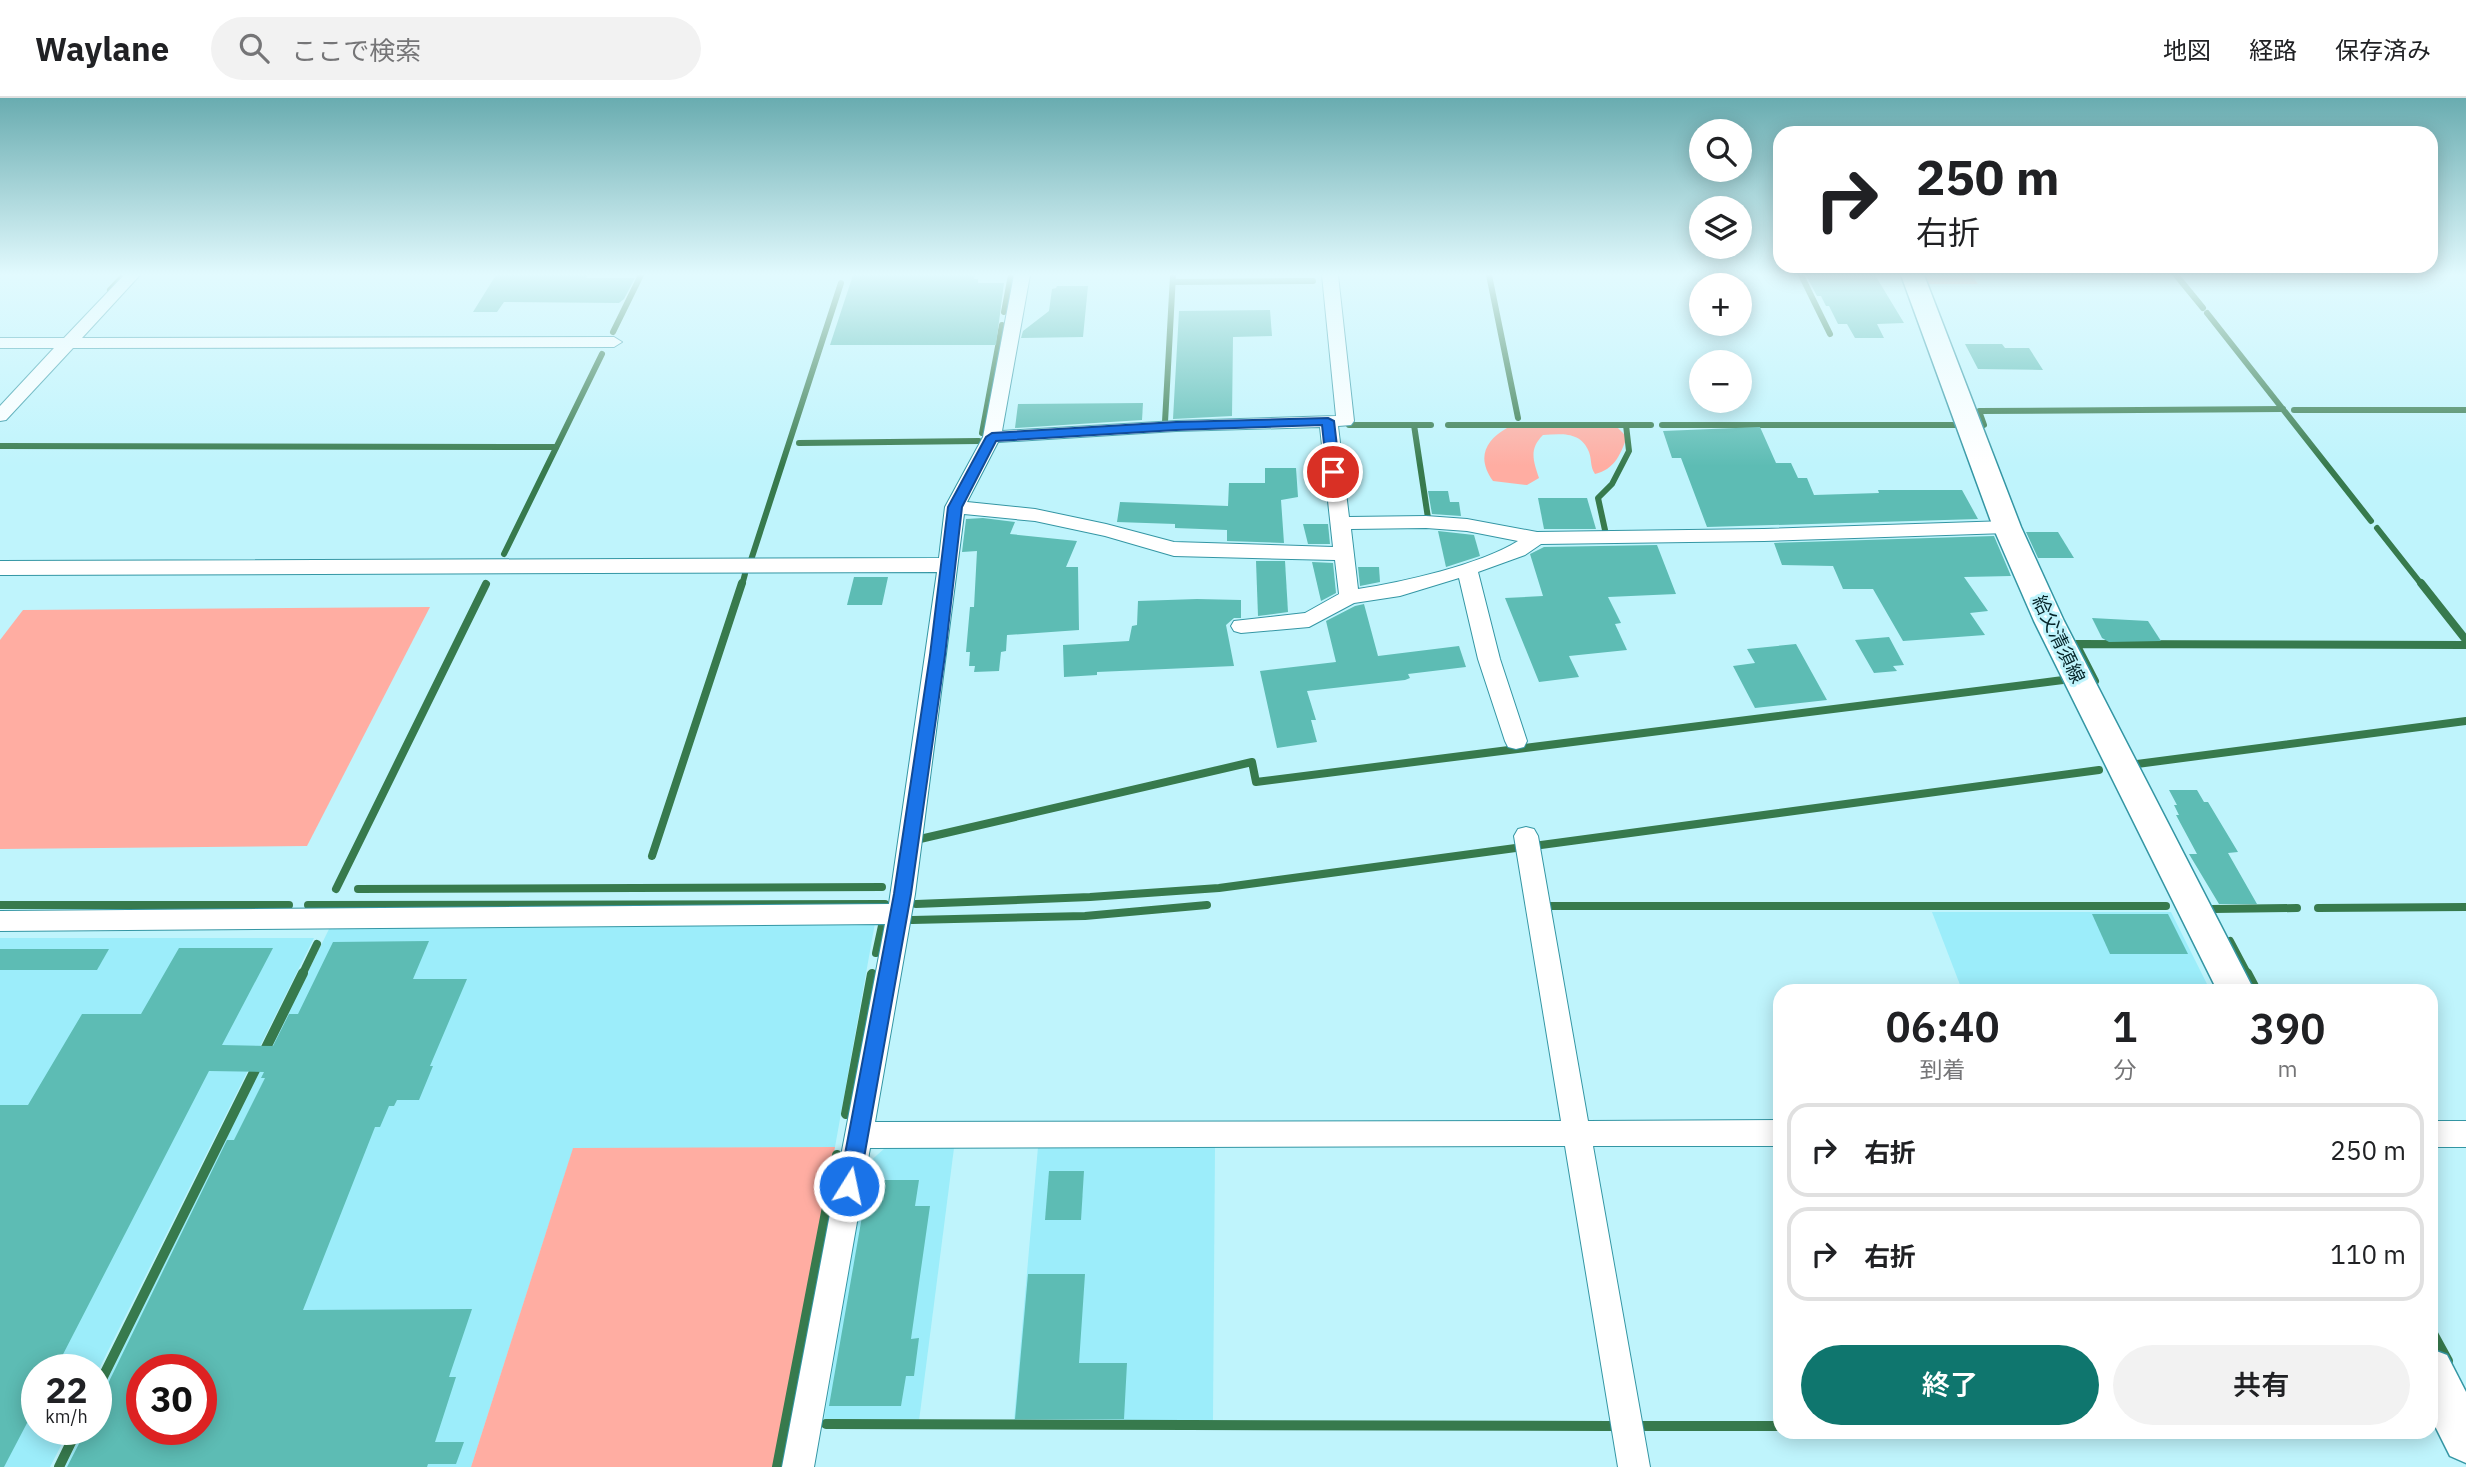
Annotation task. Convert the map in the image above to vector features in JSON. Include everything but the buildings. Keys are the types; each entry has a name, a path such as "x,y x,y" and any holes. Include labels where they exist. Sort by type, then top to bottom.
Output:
{"main road":[{"name":"給父清須線","path":"1936,339 2007,527 2049,621 2233,984"},
{"path":"2438,1385 2466,1440"}],"street":[{"path":"0,416 73,339"},
{"path":"798,1467 899,914 937,655 955,507 992,437 1010,339"},
{"path":"992,437 1176,426 1345,421 1337,339"},
{"path":"0,343 614,342"},
{"path":"1328,421 1349,597"},
{"path":"955,507 1047,518 1106,530 1174,549 1342,554"},
{"path":"1339,523 1454,524 1537,538 1764,535 2007,527"},
{"path":"1241,626 1309,620 1349,597 1400,589 1466,569 1518,550 1537,538"},
{"path":"0,568 947,565"},
{"path":"1466,569 1489,659 1516,741"},
{"path":"1526,836 1634,1467"},
{"path":"0,921 899,914"},
{"path":"858,1135 1773,1133"},
{"path":"2438,1134 2466,1134"}],"shaded area":[{"path":"1617,427 1627,437 1616,460 1602,472 1595,474 1589,452 1581,440 1563,434 1543,435 1539,440 1534,455 1539,478 1527,485 1493,481 1485,465 1488,445 1507,428"},
{"path":"430,607 307,846 0,849 0,640 23,610"},
{"path":"1932,912 2171,912 2207,984 1960,984"},
{"path":"875,923 835,1147 573,1149 471,1467 65,1467 76,1445 112,1445 112,1370 331,925"},
{"path":"0,938 314,938 106,1354 21,1354 21,1445 61,1445 50,1467 0,1467"},
{"path":"835,1147 774,1467 471,1467 573,1148"},
{"path":"1038,1147 1215,1147 1213,1421 1014,1421"},
{"path":"885,1148 954,1148 919,1421 824,1420 867,1164"}],"waterway":[{"path":"751,560 823,339"},
{"path":"982,433 999,339"},
{"path":"1165,422 1170,339"},
{"path":"1502,339 1518,418"},
{"path":"2227,339 2283,409"},
{"path":"504,554 602,354"},
{"path":"1984,425 1979,411 2283,409"},
{"path":"2283,409 2371,521"},
{"path":"2294,410 2466,410"},
{"path":"1349,425 1414,425"},
{"path":"1414,425 1431,425"},
{"path":"1414,425 1428,518"},
{"path":"1448,425 1626,425"},
{"path":"1605,530 1598,498 1612,484 1629,451 1626,425"},
{"path":"1626,425 1651,425"},
{"path":"1662,425 1958,425"},
{"path":"799,443 979,441"},
{"path":"0,446 556,447"},
{"path":"2377,528 2422,585"},
{"path":"742,585 745,574"},
{"path":"652,856 742,583"},
{"path":"2421,583 2466,640"},
{"path":"336,889 486,584"},
{"path":"2095,681 2076,644 2466,645"},
{"path":"920,839 1252,762 1256,782 2063,680"},
{"path":"2137,764 2466,721"},
{"path":"1541,845 2099,770"},
{"path":"916,904 1090,897 1219,888 1523,847"},
{"path":"358,889 882,887"},
{"path":"308,905 885,904"},
{"path":"0,905 289,905"},
{"path":"912,920 1085,916 1207,905"},
{"path":"1549,906 2166,906"},
{"path":"2318,908 2466,907"},
{"path":"2213,909 2297,908"},
{"path":"876,953 883,921"},
{"path":"2230,941 2248,975"},
{"path":"302,975 317,944"},
{"path":"112,1359 303,973"},
{"path":"2247,973 2253,984"},
{"path":"846,1114 872,974"},
{"path":"777,1467 837,1155"},
{"path":"2438,1343 2448,1361"},
{"path":"826,1424 1612,1426"},
{"path":"1639,1426 1773,1426"},
{"path":"59,1467 70,1445"}],"route":[{"path":"849,1186 903,894 955,507 992,437 1176,426 1328,421 1333,472"}]}
